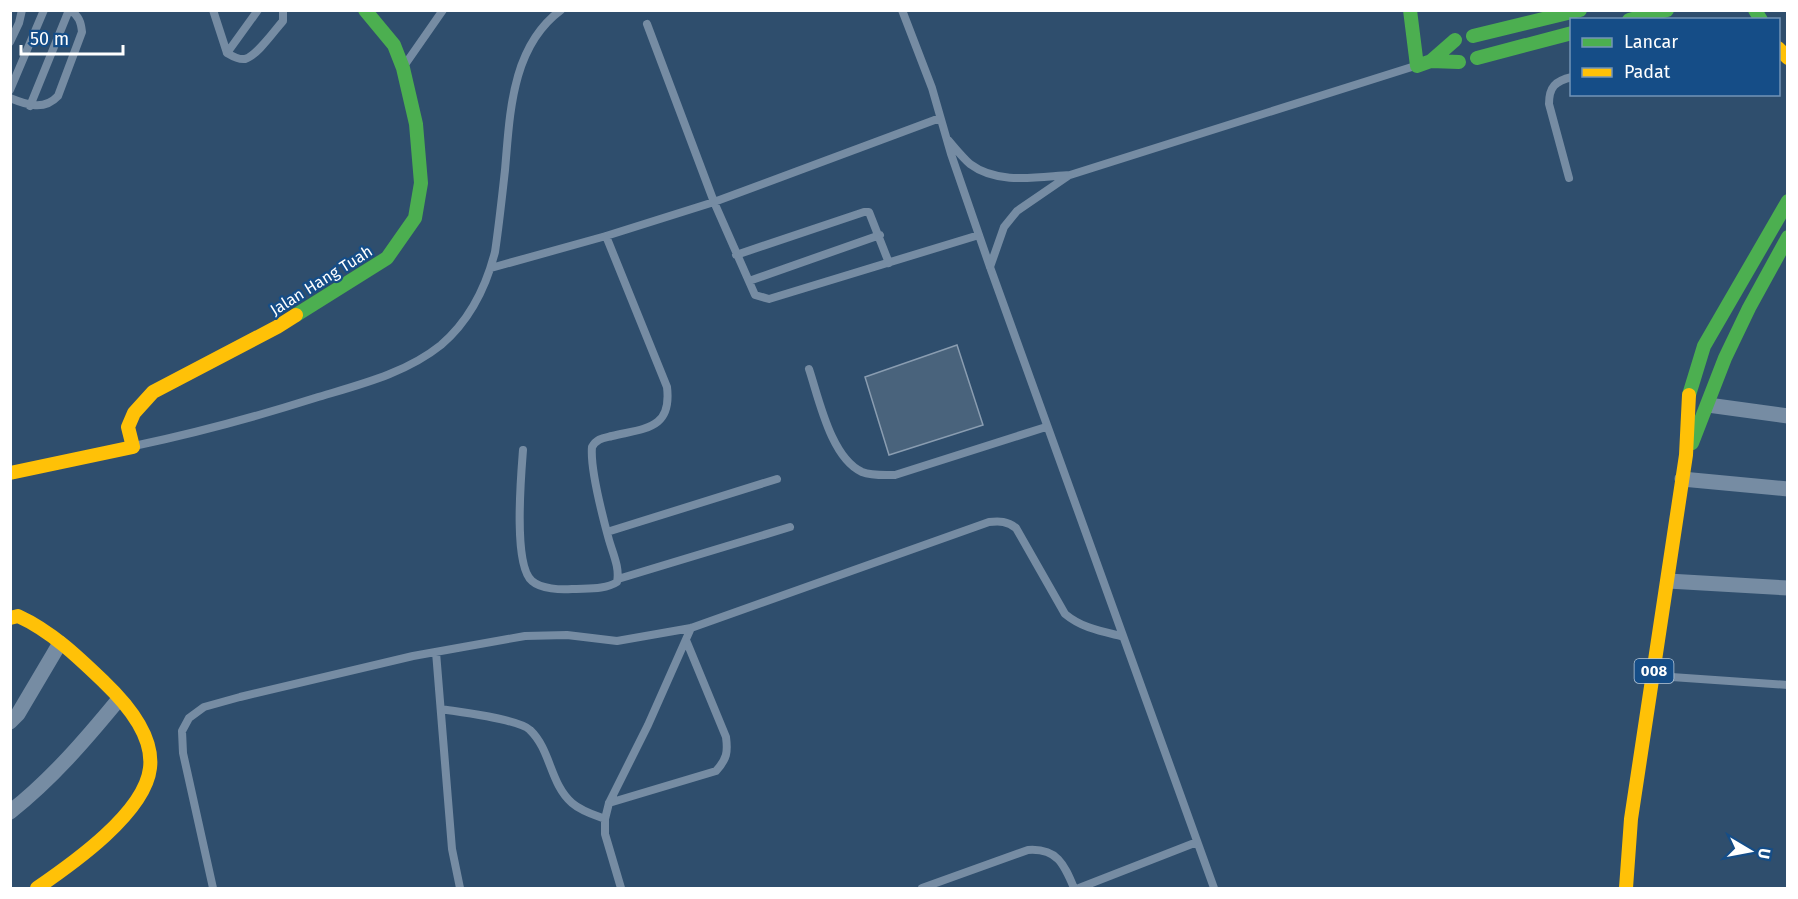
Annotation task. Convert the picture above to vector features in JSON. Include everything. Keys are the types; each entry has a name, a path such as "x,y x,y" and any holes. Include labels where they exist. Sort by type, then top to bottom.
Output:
{"main road":[{"name":"Jalan Hang Tuah","path":"133,447 128,427 134,414 153,392 277,327 387,258 402,240 415,218 421,183 416,124 403,68 394,45 365,10"},
{"path":"1410,10 1417,66 1431,61 1455,40"},
{"path":"1473,36 1580,10"},
{"path":"1637,18 1668,10"},
{"path":"1534,22 1539,41"},
{"path":"1477,58 1570,33"},
{"path":"1431,61 1459,62"},
{"name":"008","path":"1626,888 1631,819 1686,455 1687,400 1704,346 1788,201"},
{"name":"008","path":"1686,455 1725,358 1781,260 1788,237"},
{"path":"10,473 133,447"},
{"path":"10,618 18,616 24,618 60,643 83,662 119,699 138,724 147,744 150,768 144,789 124,815 87,853 37,888"}],"street":[{"path":"1708,405 1788,416"},
{"path":"1682,479 1788,489"},
{"path":"1668,581 1788,588"},
{"path":"10,722 18,714 60,643"},
{"path":"10,812 78,749 119,699"}],"lane":[{"path":"10,42 22,10"},
{"path":"10,90 44,10"},
{"path":"10,98 30,106 52,102 58,96 82,32 77,14 70,10 30,106"},
{"path":"220,10 214,15 227,53 236,59 246,59 255,53 283,21 283,10"},
{"path":"227,53 258,10"},
{"path":"403,68 443,10"},
{"path":"133,447 211,429 369,382 414,363 440,345 460,326 478,299 491,268 501,210 514,90 521,64 534,39 549,20 561,10"},
{"path":"902,10 932,88 946,138 1046,427 1214,888"},
{"path":"647,24 714,202 755,295 769,299 979,236"},
{"path":"946,138 970,164 987,173 1021,178 1070,175 1417,66"},
{"path":"1569,178 1549,104 1549,94 1552,86 1560,80 1570,78"},
{"path":"491,268 606,236 714,202 940,118"},
{"path":"990,267 1004,227 1017,212 1070,175"},
{"path":"736,255 869,212 889,263"},
{"path":"523,450 519,518 523,562 530,580 539,585 566,590 606,587 617,582 619,573 607,532 593,464 592,447 599,439 642,429 659,422 667,411 669,399 667,387 606,236"},
{"path":"749,282 880,236"},
{"path":"809,369 834,440 850,464 863,472 895,475 1046,427"},
{"path":"607,532 777,479"},
{"path":"213,888 183,753 182,731 189,718 204,707 240,697 436,652 525,636 567,635 617,641 691,628 989,522 1000,521 1016,528 1065,614 1074,622 1089,629 1121,636"},
{"path":"618,579 790,526"},
{"path":"621,888 605,834 605,819 609,803 648,725 691,628"},
{"path":"609,803 716,771 726,761 728,750 726,737 686,640"},
{"path":"436,652 452,849 460,888"},
{"path":"1654,676 1788,685"},
{"path":"441,709 514,723 530,729 565,795 580,808 605,819"},
{"path":"1079,888 1197,842"},
{"path":"922,888 1028,850 1042,849 1052,852 1059,860 1074,888"}],"building":[{"path":"957,345 983,425 889,455 865,377"}],"traffic: fast":[{"path":"296,315 387,258 415,218 421,183 416,124 403,68 394,45 365,10"},
{"path":"1410,10 1417,66 1431,61 1459,62"},
{"path":"1473,36 1580,10"},
{"path":"1637,18 1667,10"},
{"path":"1755,10 1760,18"},
{"path":"1477,58 1570,34"},
{"path":"1431,61 1455,40"},
{"path":"1689,395 1704,346 1788,201"},
{"path":"1692,443 1725,358 1749,308 1788,237"}],"traffic: slow":[{"path":"1780,50 1788,58"},
{"path":"10,473 133,447 128,427 134,413 153,392 296,315"},
{"path":"1626,888 1631,819 1686,455 1689,395"},
{"path":"10,618 18,616 42,629 104,682 137,720 148,744 150,756 150,768 145,785 121,819 87,851 37,888"}]}
